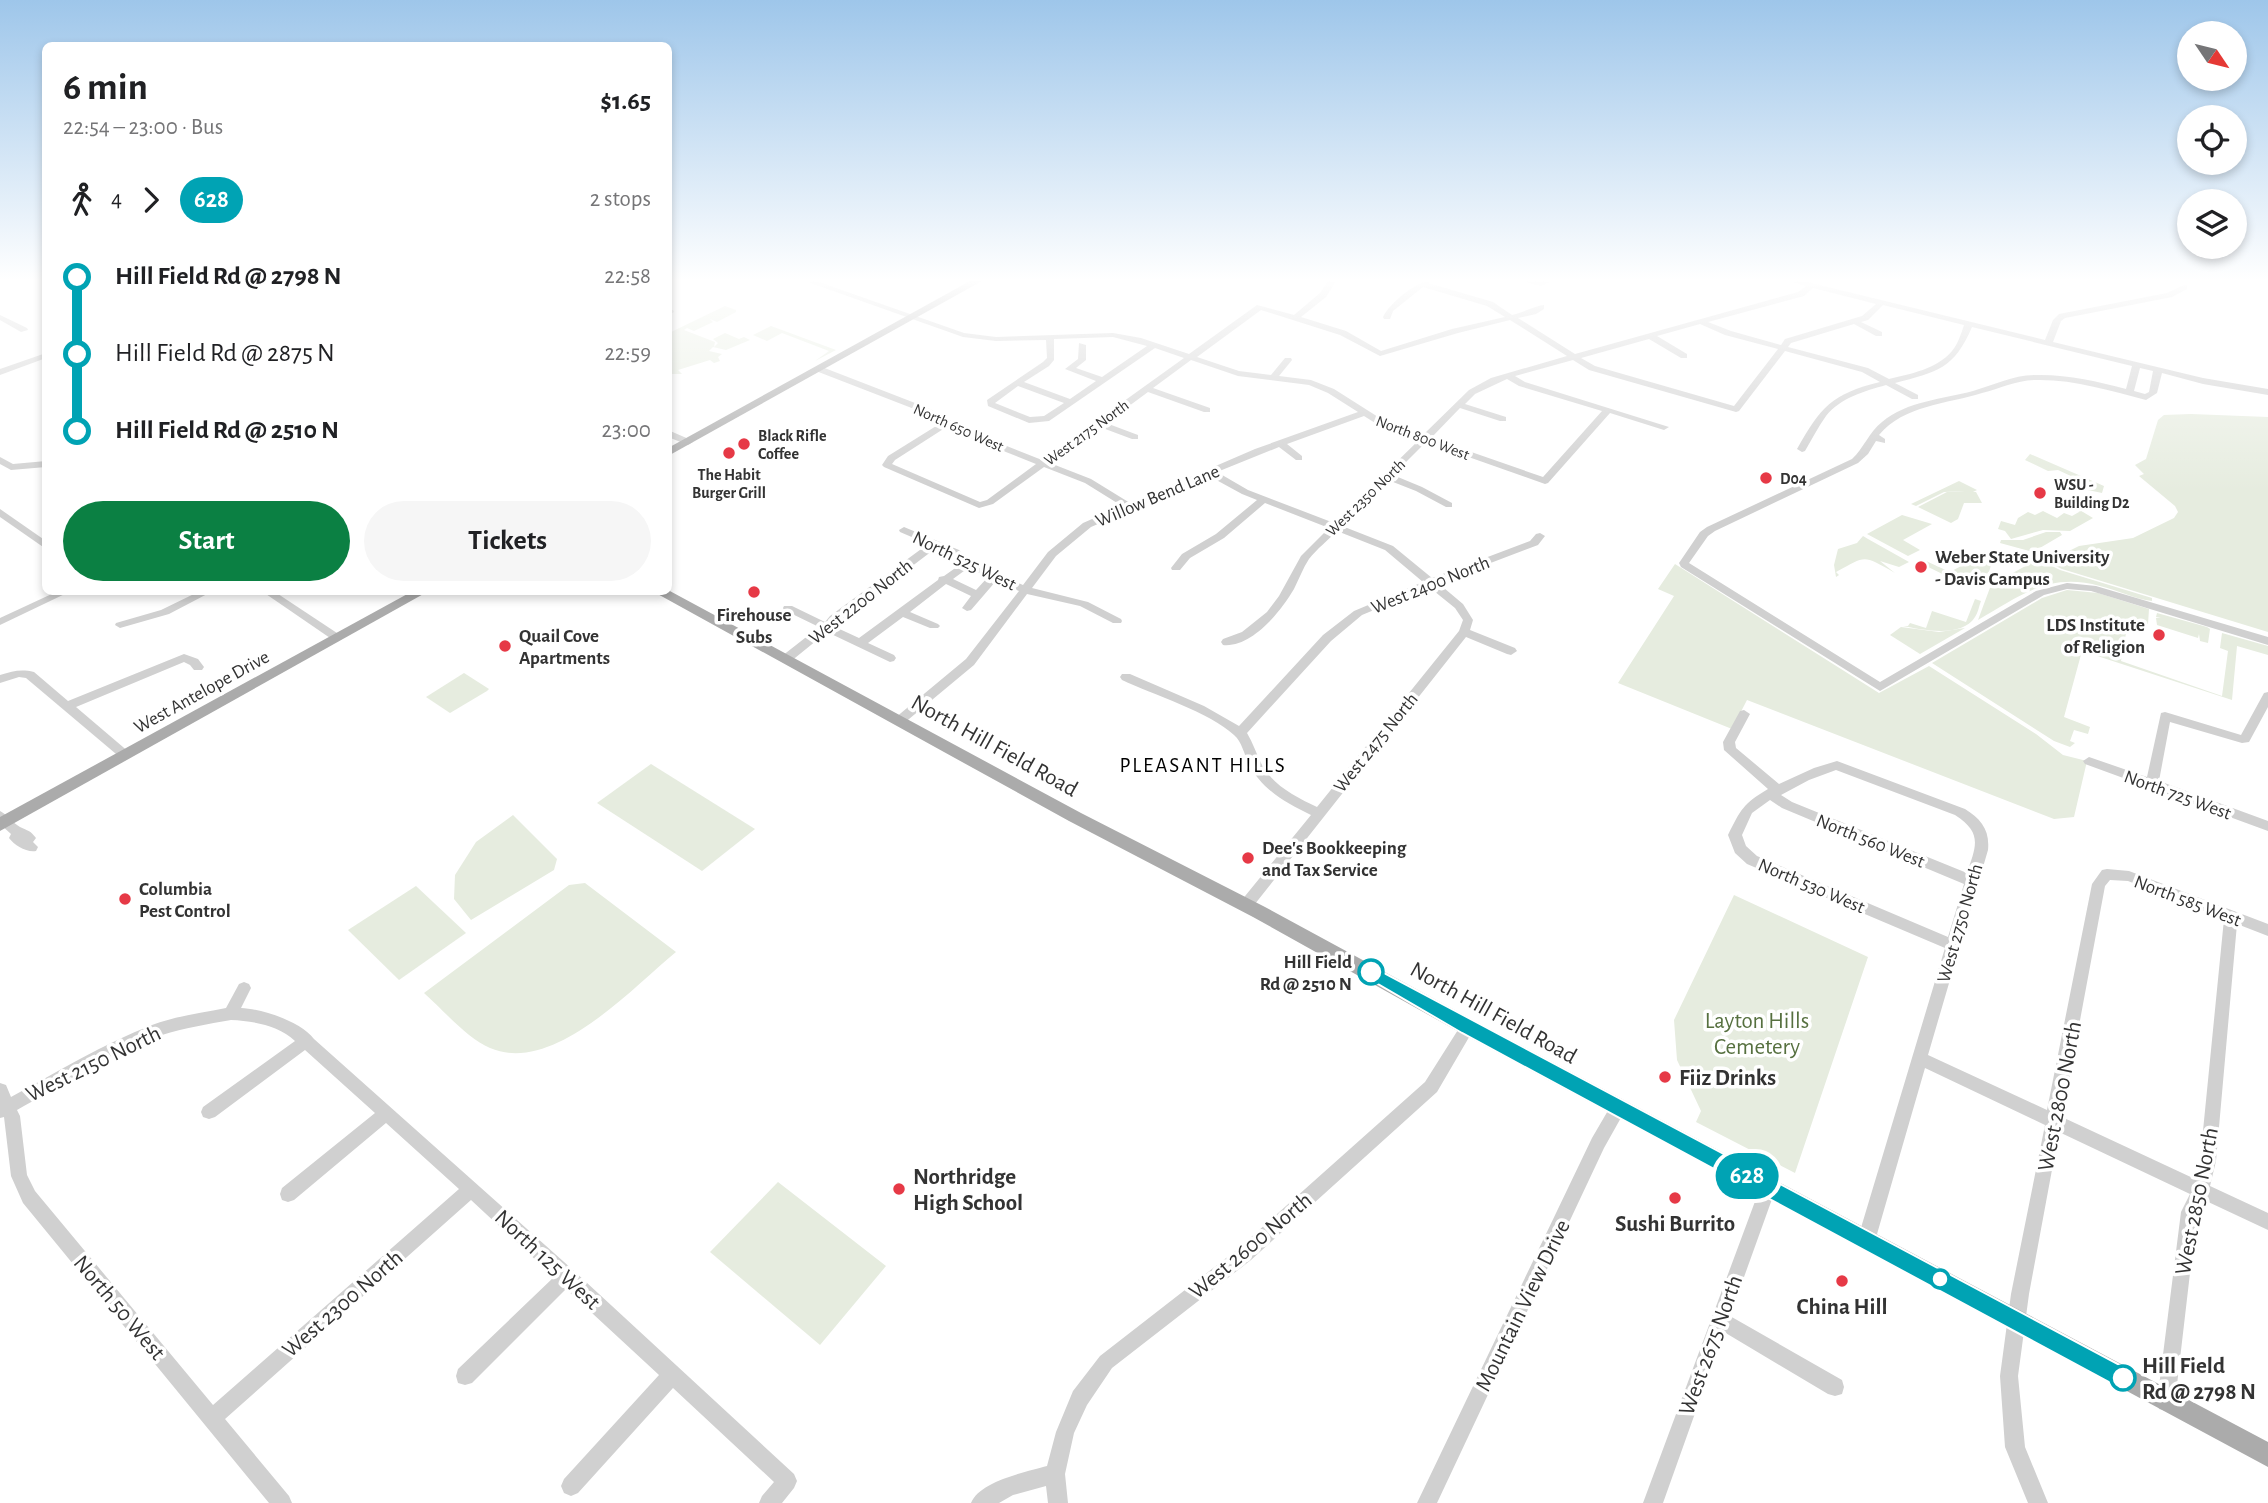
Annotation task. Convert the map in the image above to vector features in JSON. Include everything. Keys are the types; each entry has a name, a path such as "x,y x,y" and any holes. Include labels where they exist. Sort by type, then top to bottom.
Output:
{"main road":[{"path":"672,451 852,351"},
{"name":"West Antelope Drive","path":"2,821 414,595"},
{"name":"North Hill Field Road","path":"667,595 2268,1455"}],"street":[{"path":"1051,351 1051,358 1046,364 990,403 1039,421 1049,418 1145,351"},
{"path":"1082,351 1082,360 1069,369 1103,380"},
{"name":"North 800 West","path":"1171,351 1249,376 1321,386 1383,424 1545,481 1608,410"},
{"name":"West 2175 North","path":"887,465 979,505 990,502 1200,351"},
{"path":"1564,351 1598,370 1737,410 1778,351"},
{"path":"1523,371 1594,351"},
{"path":"1676,351 1684,356"},
{"path":"1796,351 1854,367 1888,381 1915,397"},
{"path":"1802,449 1829,408 1849,394 1944,363 1956,351"},
{"path":"2081,351 2266,392"},
{"path":"0,372 42,356"},
{"path":"1274,378 1276,372 1288,360"},
{"path":"2129,393 2137,365"},
{"name":"North 650 West","path":"820,369 925,410 947,423 1099,486 1128,506"},
{"path":"2158,370 2150,396 2065,378 2039,376 2014,379 1978,392 1914,409 1883,424 1878,439 1855,461 1711,529 1704,534 1684,563 1880,687 2040,593 2067,586 2113,593 2268,641"},
{"name":"West 2350 North","path":"1227,642 1247,635 1257,627 1291,586 1298,565 1459,405 1482,386 1523,371"},
{"path":"1508,376 1522,384 1664,427"},
{"path":"1018,383 1071,402"},
{"path":"1147,389 1207,410"},
{"path":"1459,405 1503,419"},
{"name":"Willow Bend Lane","path":"899,720 970,662 1052,554 1067,539 1102,516 1280,443 1364,413"},
{"path":"887,465 891,458 947,423"},
{"path":"1099,423 1135,437"},
{"path":"672,435 688,442"},
{"path":"1280,443 1299,458"},
{"path":"0,460 11,467"},
{"path":"0,472 11,467 42,464"},
{"path":"1210,472 1263,500 1389,548 1465,613 1468,620 1464,632 1511,650"},
{"path":"1387,476 1449,505"},
{"path":"1176,568 1186,556 1220,536 1263,500"},
{"path":"0,512 42,543"},
{"name":"North 525 West","path":"905,530 955,552 967,564 993,576 1026,590 1084,604 1117,621"},
{"name":"West 2400 North","path":"1240,733 1340,627 1385,600 1534,543 1540,536"},
{"name":"West 2200 North","path":"786,659 834,618 935,544"},
{"path":"860,643 943,579 967,564"},
{"path":"967,608 993,576"},
{"path":"943,579 978,595"},
{"path":"0,622 58,595"},
{"path":"120,625 165,612 200,595"},
{"path":"273,595 337,637"},
{"path":"788,608 890,658"},
{"path":"901,612 934,626"},
{"name":"West 2475 North","path":"1246,905 1464,632"},
{"path":"67,706 184,658 198,667"},
{"path":"0,678 19,673 30,675 126,755"},
{"path":"1126,677 1211,716 1240,733 1258,770 1270,784 1295,802 1318,813"},
{"path":"2152,784 2165,716 2242,739 2268,696"},
{"name":"North 560 West","path":"1744,714 1729,742 1730,750 1787,805 1972,881"},
{"name":"North 725 West","path":"2089,761 2268,827"},
{"name":"West 2750 North","path":"1775,793 1828,765 1838,765 1960,811 1974,819 1981,827 1983,836 1866,1241"},
{"name":"North 530 West","path":"1775,793 1758,800 1746,811 1735,835 1740,849 1746,855 1952,945"},
{"path":"2,821 25,841"},
{"name":"North 585 West","path":"2107,874 2129,876 2268,930"},
{"name":"West 2800 North","path":"2038,1503 2015,1447 2009,1376 2017,1320 2099,884 2107,874"},
{"name":"West 2850 North","path":"2166,1402 2189,1212 2200,1191 2208,1161 2231,916"},
{"path":"230,1014 244,988"},
{"name":"West 2150 North","path":"3,1103 156,1030 208,1017 251,1015 276,1021 307,1040"},
{"name":"West 2600 North","path":"1055,1474 1065,1432 1080,1398 1107,1362 1245,1254 1431,1087 1468,1027"},
{"path":"209,1112 307,1040"},
{"name":"North 125 West","path":"307,1040 787,1481 769,1503"},
{"path":"1920,1058 2268,1223"},
{"name":"North 50 West","path":"3,1103 19,1176 29,1197 282,1503"},
{"name":"Mountain View Drive","path":"1427,1503 1598,1143 1619,1107"},
{"path":"288,1194 386,1114"},
{"name":"West 2675 North","path":"1653,1503 1768,1188"},
{"name":"West 2300 North","path":"212,1418 471,1189"},
{"path":"465,1376 566,1276"},
{"path":"1718,1319 1835,1387"},
{"path":"571,1486 672,1375"},
{"path":"981,1503 1009,1486 1033,1477 1055,1474 1058,1503"}],"green space":[{"path":"672,351 710,351 722,354 718,357 720,361 714,363 710,360 678,370 682,374 672,374"},
{"path":"2164,415 2268,417 2268,632 2062,569 2047,562 2079,546 2133,538 2174,518 2178,512 2175,506 2139,476 2144,474 2135,465 2146,459 2158,420"},
{"path":"2030,454 2104,486 2102,493 2083,489 2090,485 2058,470 2048,471 2025,460"},
{"path":"1959,481 1977,490 1973,492 1976,492 1982,503 1964,503 1958,519 1951,523 1918,507 1947,492 1965,491 1944,492 1916,506 1911,504"},
{"path":"2078,509 2093,518 2070,531 2043,530 2011,539 2005,531 1998,529 2001,521 2015,525 2018,518 2028,512 2035,515 2043,511 2057,518 2064,513 2072,516 2079,512"},
{"path":"1902,515 1932,524 1903,540 1920,550 1908,556 1867,534"},
{"path":"2046,532 2060,532 2062,535 2033,552 2000,543 2001,540 2023,540"},
{"path":"1863,536 1909,562 1899,567 1880,561 1895,573 1870,560 1859,560 1836,572 1839,575 1836,577 1834,565 1838,549 1857,543"},
{"path":"1987,552 1994,556 1987,578 1969,587 1922,564 1926,561 1950,572"},
{"path":"2038,559 2060,570 2152,598 2152,601 2082,582 2065,582 2050,584 2021,595 1978,620 1991,585"},
{"path":"1675,564 1879,693 1929,666 2036,734 2063,755 2087,761 2074,817 2054,819 1747,700 1732,729 1618,683 1674,596 1658,589"},
{"path":"2067,590 2098,593 2149,609 2148,624 2128,622 2121,661 2222,696 2228,651 2220,648 2222,633 2268,646 2268,655 2237,646 2232,700 2082,651 2064,717 2090,727 2088,734 2074,730 2070,741 2075,743 2070,747 2054,741 1932,663 2042,598"},
{"path":"1975,599 1981,601 1976,615 1969,624 1961,628 1942,631 1903,626 1910,623 1926,628 1932,611 1966,622"},
{"path":"2157,613 2207,627 2210,629 2208,643 2200,641 2199,634 2198,638 2157,625 2156,618 2161,618 2156,617"},
{"path":"1901,627 1939,632 1965,628 1920,654 1890,635"},
{"path":"464,673 489,689 450,713 426,697"},
{"path":"651,764 755,829 702,871 597,803"},
{"path":"513,815 557,859 554,870 471,920 454,899 455,875 476,842"},
{"path":"585,883 676,952 590,1024 539,1050 514,1053 482,1044 464,1031 424,993 569,885"},
{"path":"416,886 466,933 399,980 348,930"},
{"name":"Layton Hills Cemetery","path":"1734,895 1868,957 1795,1173 1696,1122 1701,1111 1677,1060 1674,1020"},
{"path":"778,1182 886,1266 820,1345 710,1252"}],"bus line":[{"name":"628","path":"1371,972 1468,1027 2123,1378"}],"place":[{"name":"Black Rifle Coffee","path":"744,444"},
{"name":"The Habit Burger Grill","path":"729,453"},
{"name":"D04","path":"1766,478"},
{"name":"WSU - Building D2","path":"2040,493"},
{"name":"Weber State University - Davis Campus","path":"1921,567"},
{"name":"Firehouse Subs","path":"754,592"},
{"name":"LDS Institute of Religion","path":"2159,635"},
{"name":"Quail Cove Apartments","path":"505,646"},
{"name":"Dee's Bookkeeping and Tax Service","path":"1248,858"},
{"name":"Columbia Pest Control","path":"125,899"},
{"name":"Hill Field Rd @ 2510 N","path":"1371,972"},
{"name":"Fiiz Drinks","path":"1665,1077"},
{"name":"Northridge High School","path":"899,1189"},
{"name":"Sushi Burrito","path":"1675,1198"},
{"name":"China Hill","path":"1842,1281"},
{"name":"Hill Field Rd @ 2798 N","path":"2123,1378"}],"district":[{"name":"PLEASANT HILLS","path":"1203,765"}]}
